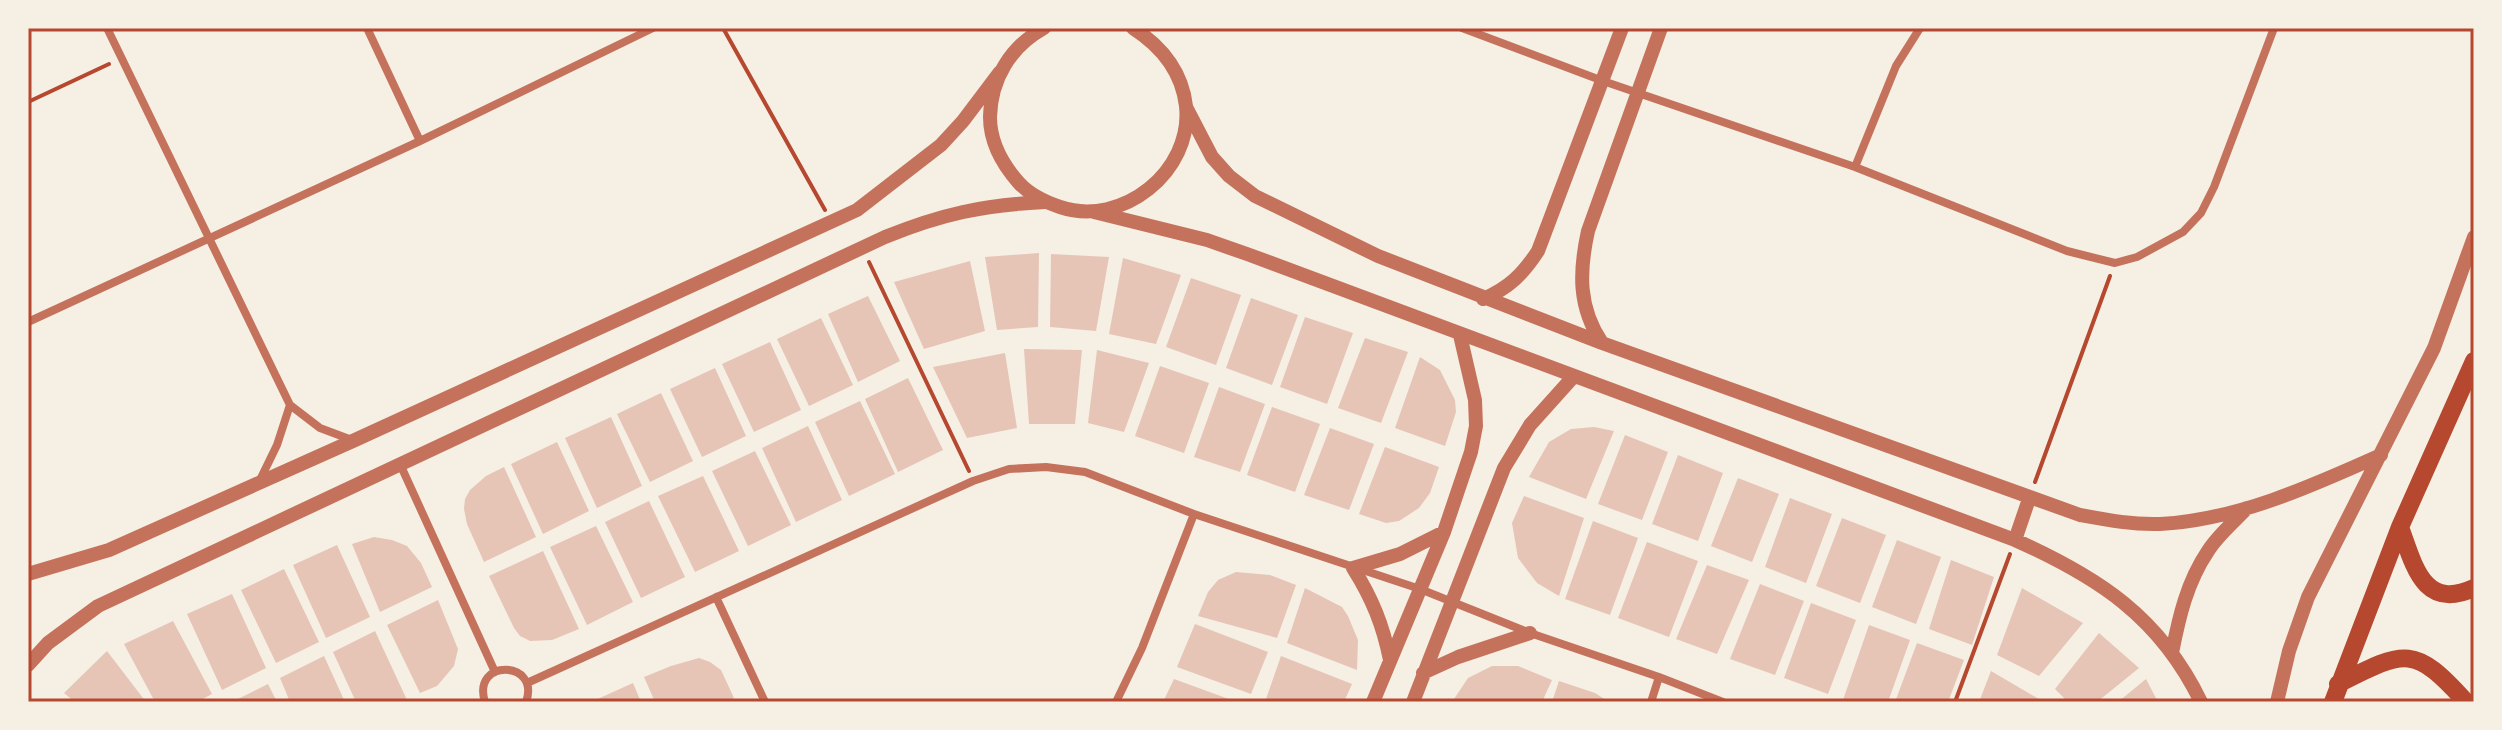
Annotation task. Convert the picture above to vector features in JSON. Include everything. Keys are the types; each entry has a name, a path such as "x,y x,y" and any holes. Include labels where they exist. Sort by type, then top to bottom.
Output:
{"main road":[{"path":"2336,693 2400,527 2474,361"},
{"path":"2400,527 2417,573 2427,587 2451,595 2474,588"},
{"path":"2336,693 2396,657 2413,658 2429,665 2467,702 2474,686"}],"street":[{"path":"107,28 290,405 320,428 355,440"},
{"path":"367,28 420,141"},
{"path":"28,322 420,141 653,28"},
{"path":"28,574 109,550 832,222 885,191 941,145 1000,72 1029,28"},
{"path":"1014,50 1044,28"},
{"path":"1133,28 1148,34 1168,58 1180,82 1186,107 1212,157 1229,176 1255,196 1378,256 1483,299 2029,499 2080,515 2119,522 2160,524 2201,519 2248,508 2330,478 2381,455"},
{"path":"1462,28 1603,81 1855,167 2067,251 2115,263 2137,257 2183,232 2201,213 2214,187 2274,28"},
{"path":"1483,299 1503,290 1523,273 1538,251 1622,28"},
{"path":"1602,343 1591,326 1581,291 1581,263 1588,231 1661,28"},
{"path":"1855,167 1896,66 1920,28"},
{"path":"1000,72 992,96 990,121 995,146 1006,169 1023,188 1045,202 1207,240 2015,540 2093,579 2123,600 2172,653 2201,702"},
{"path":"1094,212 1119,207 1142,195 1161,178 1176,157 1184,133 1186,107"},
{"path":"28,665 48,643 98,606 885,237 946,214 996,204 1045,202"},
{"path":"2277,702 2289,651 2308,597 2434,348 2474,237"},
{"path":"1373,702 1444,532 1471,452 1476,426 1475,400 1460,335"},
{"path":"1413,702 1510,456 1530,425 1574,376"},
{"path":"259,482 277,445 290,405"},
{"path":"399,463 495,672"},
{"path":"527,683 973,481 1009,469 1046,467 1072,470 1121,484 1194,514 1420,589 1530,633 1723,702"},
{"path":"2015,540 2029,499"},
{"path":"2172,653 2193,576 2208,550 2248,508"},
{"path":"1116,702 1142,648 1194,514"},
{"path":"1353,568 1400,554 1444,532"},
{"path":"1353,568 1371,596 1390,660"},
{"path":"716,597 765,702"},
{"path":"1423,673 1458,657 1530,633"},
{"path":"482,701 484,683 495,672 504,669 522,675 529,694 526,702"},
{"path":"1651,702 1659,677"}],"path":[{"path":"723,28 832,222"},
{"path":"28,102 122,58"},
{"path":"863,249 973,481"},
{"path":"2029,499 2115,263"},
{"path":"1955,702 2015,540"}],"building":[{"path":"1039,253 1038,327 997,330 985,257"},
{"path":"1051,254 1109,257 1096,331 1050,327"},
{"path":"1123,258 1181,275 1156,344 1109,334"},
{"path":"970,261 985,331 924,349 894,282"},
{"path":"1191,278 1241,295 1216,365 1166,347"},
{"path":"868,296 900,361 858,382 828,314"},
{"path":"1251,298 1298,315 1272,385 1226,368"},
{"path":"1305,317 1353,333 1327,404 1280,387"},
{"path":"821,318 853,385 809,406 777,339"},
{"path":"1365,338 1408,352 1381,423 1338,408"},
{"path":"770,342 801,410 754,432 722,364"},
{"path":"1024,349 1082,350 1075,424 1029,424"},
{"path":"1097,350 1149,363 1124,432 1088,423"},
{"path":"1005,353 1017,428 967,438 933,367"},
{"path":"1420,357 1440,370 1455,400 1456,412 1445,446 1395,428"},
{"path":"1160,366 1209,383 1184,453 1135,436"},
{"path":"715,368 746,436 702,457 670,389"},
{"path":"908,378 943,450 898,472 865,399"},
{"path":"1219,387 1265,404 1240,472 1194,457"},
{"path":"661,393 693,461 650,482 617,414"},
{"path":"860,401 895,474 849,496 815,422"},
{"path":"1272,407 1320,424 1295,492 1247,475"},
{"path":"611,417 642,486 597,508 565,438"},
{"path":"808,426 842,500 796,522 762,448"},
{"path":"1594,427 1614,431 1586,499 1529,477 1549,442 1571,429"},
{"path":"1330,428 1374,444 1349,510 1304,495"},
{"path":"1625,435 1668,452 1642,520 1598,504"},
{"path":"557,442 589,511 543,534 511,464"},
{"path":"1385,447 1439,467 1430,493 1419,508 1399,521 1386,523 1359,514"},
{"path":"755,451 791,525 748,546 712,471"},
{"path":"1678,455 1723,473 1698,541 1652,524"},
{"path":"504,467 536,537 484,562 467,524 465,499 486,476"},
{"path":"703,476 739,551 695,572 658,496"},
{"path":"1738,478 1779,494 1752,562 1711,546"},
{"path":"1524,496 1584,518 1559,596 1537,583 1518,558 1512,523"},
{"path":"1790,498 1832,514 1806,583 1765,567"},
{"path":"649,501 685,577 641,598 605,522"},
{"path":"1842,518 1886,535 1860,603 1816,586"},
{"path":"1593,521 1638,538 1610,615 1565,599"},
{"path":"596,526 633,602 587,625 550,547"},
{"path":"374,537 407,546 421,563 432,587 380,612 352,544"},
{"path":"1897,540 1941,557 1916,624 1872,607"},
{"path":"1647,542 1698,561 1669,637 1618,618"},
{"path":"337,545 370,617 326,638 293,565"},
{"path":"543,551 579,629 552,640 530,641 520,636 514,628 489,576"},
{"path":"1951,560 1994,577 1972,645 1929,629"},
{"path":"1707,565 1749,580 1717,654 1676,639"},
{"path":"284,569 319,642 276,663 241,590"},
{"path":"1236,572 1270,575 1296,585 1277,638 1198,616 1208,592 1218,580"},
{"path":"1760,584 1804,601 1775,675 1730,659"},
{"path":"1305,588 1342,607 1348,616 1358,640 1357,670 1287,643"},
{"path":"2022,588 2083,623 2039,676 1997,655"},
{"path":"232,594 266,668 222,690 187,614"},
{"path":"438,600 458,649 454,666 437,686 420,693 387,625"},
{"path":"1811,603 1856,620 1828,694 1784,678"},
{"path":"173,621 212,694 197,702 155,702 124,644"},
{"path":"1195,624 1268,652 1251,694 1177,667"},
{"path":"1869,625 1910,640 1888,702 1849,702 1843,700"},
{"path":"375,631 407,700 356,702 333,652"},
{"path":"2099,633 2139,668 2097,702 2068,702 2055,689"},
{"path":"1917,643 1964,660 1948,702 1895,702"},
{"path":"107,651 146,702 75,702 64,693"},
{"path":"324,656 345,702 290,702 280,678"},
{"path":"1281,656 1352,684 1344,702 1274,702 1266,699"},
{"path":"699,658 721,670 734,698 725,702 655,702 644,677"},
{"path":"1492,666 1518,666 1552,680 1542,702 1463,702 1454,699 1468,678"},
{"path":"1991,671 2044,702 1979,702"},
{"path":"1174,679 1237,702 1163,702"},
{"path":"2146,679 2158,702 2118,702"},
{"path":"1559,681 1595,693 1609,702 1552,702"},
{"path":"633,683 641,702 591,702"},
{"path":"268,684 277,702 232,702"}]}
